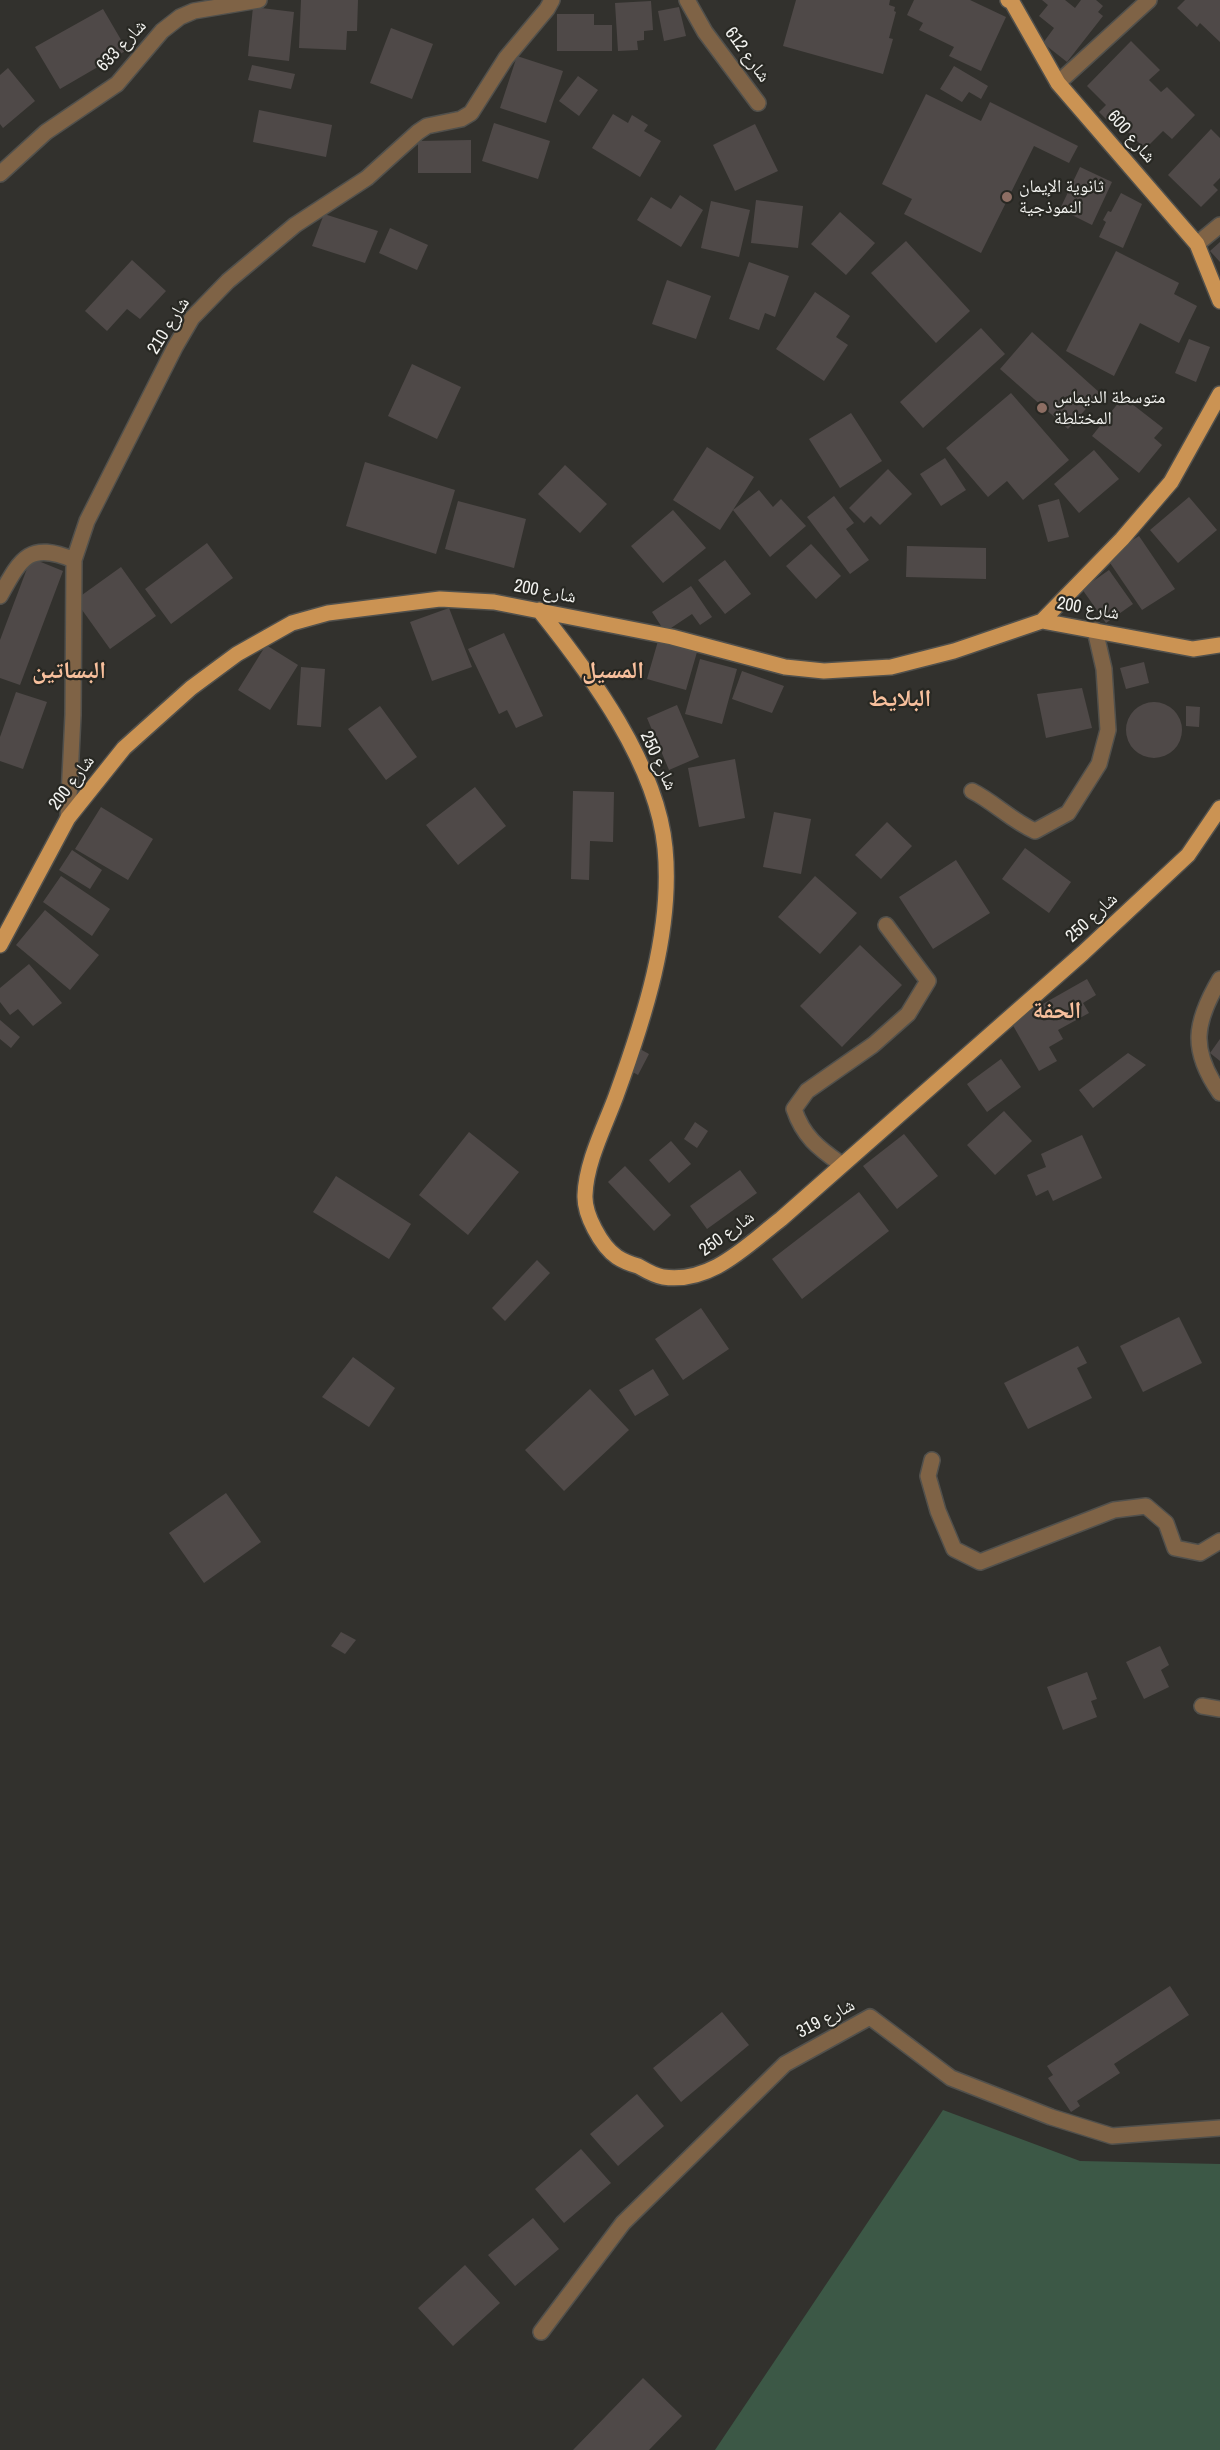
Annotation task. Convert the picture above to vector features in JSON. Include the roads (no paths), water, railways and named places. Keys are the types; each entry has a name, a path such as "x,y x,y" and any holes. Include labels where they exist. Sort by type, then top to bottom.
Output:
{"main road":[{"name":"شارع 600","path":"1011,1 1058,83 1197,244 1220,301"},
{"path":"1042,621 1122,539 1171,482 1220,394"},
{"name":"شارع 200","path":"0,945 68,818 99,777 148,726 191,688 237,654 292,623 352,608 440,599 494,602 672,637 785,667 824,671 891,667 954,651 1042,621 1193,649 1220,645"},
{"name":"شارع 250","path":"539,610 614,716 656,804 665,849 664,913 650,986 636,1040 591,1165 584,1196 591,1226 616,1257 662,1277 702,1276 728,1260 781,1219 1083,953 1188,855 1220,808"}],"street":[{"name":"شارع 633","path":"0,174 46,132 117,84 162,31 180,17 195,11 259,0"},
{"name":"شارع 210","path":"68,818 72,735 74,560 91,514 175,347 197,313 228,281 295,225 368,178 427,126 461,119 471,113 506,58 552,0"},
{"name":"شارع 612","path":"687,0 705,32 758,103"},
{"path":"1058,83 1149,0"},
{"path":"1197,244 1220,225"},
{"path":"0,596 27,555 37,551 57,553 74,560"},
{"path":"972,791 990,801 1022,825 1035,831 1068,813 1099,764 1108,730 1104,669 1095,630"},
{"path":"841,1164 824,1152 800,1129 794,1109 807,1090 873,1045 908,1014 928,981 886,925"},
{"path":"1220,979 1209,998 1197,1036 1207,1075 1220,1093"},
{"path":"932,1460 928,1476 938,1511 954,1549 980,1562 1114,1509 1146,1506 1166,1523 1174,1548 1200,1553 1220,1541"},
{"path":"1202,1706 1220,1710"},
{"name":"شارع 319","path":"541,2332 623,2223 785,2064 870,2017 951,2078 1051,2117 1112,2136 1220,2128"}],"place":[{"name":"ثانوية الإيمان النموذجية","path":"1007,197"},
{"name":"متوسطة الديماس المختلطة","path":"1042,408"}],"district":[{"name":"البساتين","path":"69,672"},
{"name":"المسيل","path":"613,672"},
{"name":"البلايط","path":"900,700"},
{"name":"الحفة","path":"1057,1012"}]}
